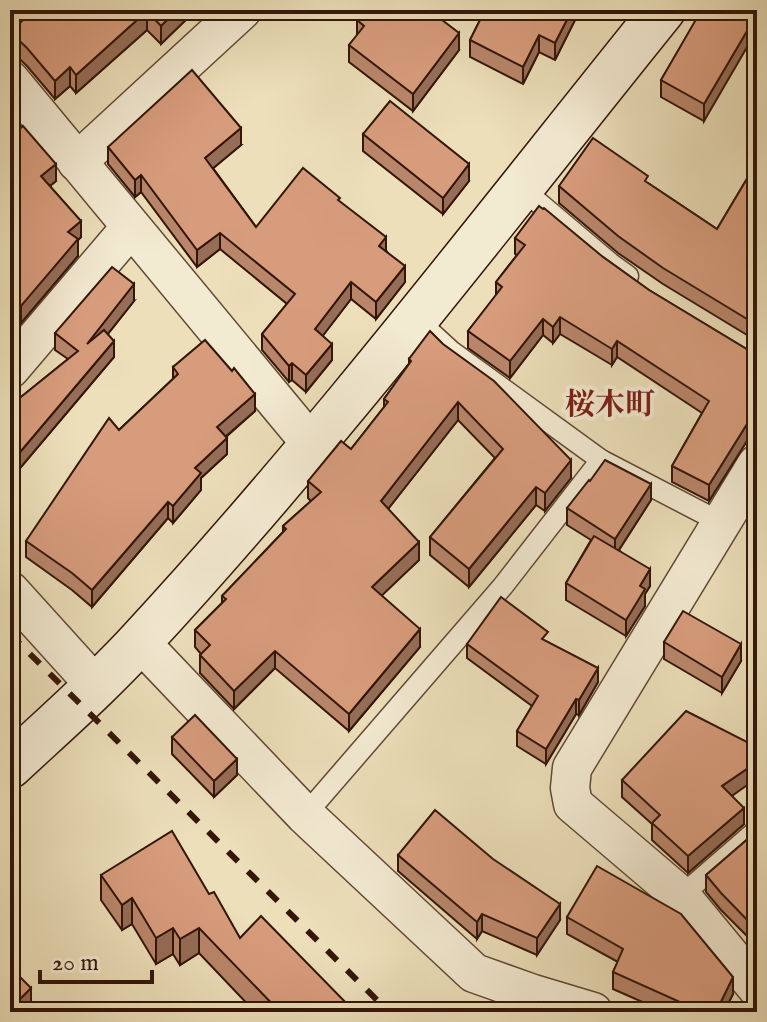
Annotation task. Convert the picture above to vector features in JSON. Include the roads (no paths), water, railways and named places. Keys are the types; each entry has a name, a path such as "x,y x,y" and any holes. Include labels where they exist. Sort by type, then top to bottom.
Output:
{"street":[{"path":"77,162 242,10"},
{"path":"10,766 140,642 313,446 663,10"},
{"path":"10,80 313,446"},
{"path":"10,369 131,227"},
{"path":"757,464 572,768 570,788 573,804 681,896 757,988"},
{"path":"10,591 96,686"},
{"path":"140,642 305,815 474,973 593,1012"}],"lane":[{"path":"520,187 610,263 644,287"},
{"path":"415,318 451,351 601,460 722,523"},
{"path":"305,815 503,586 601,460"},
{"path":"681,896 757,830"}],"railway":[{"path":"10,634 389,1012"}],"district":[{"name":"桜木町","path":"610,406"}]}
